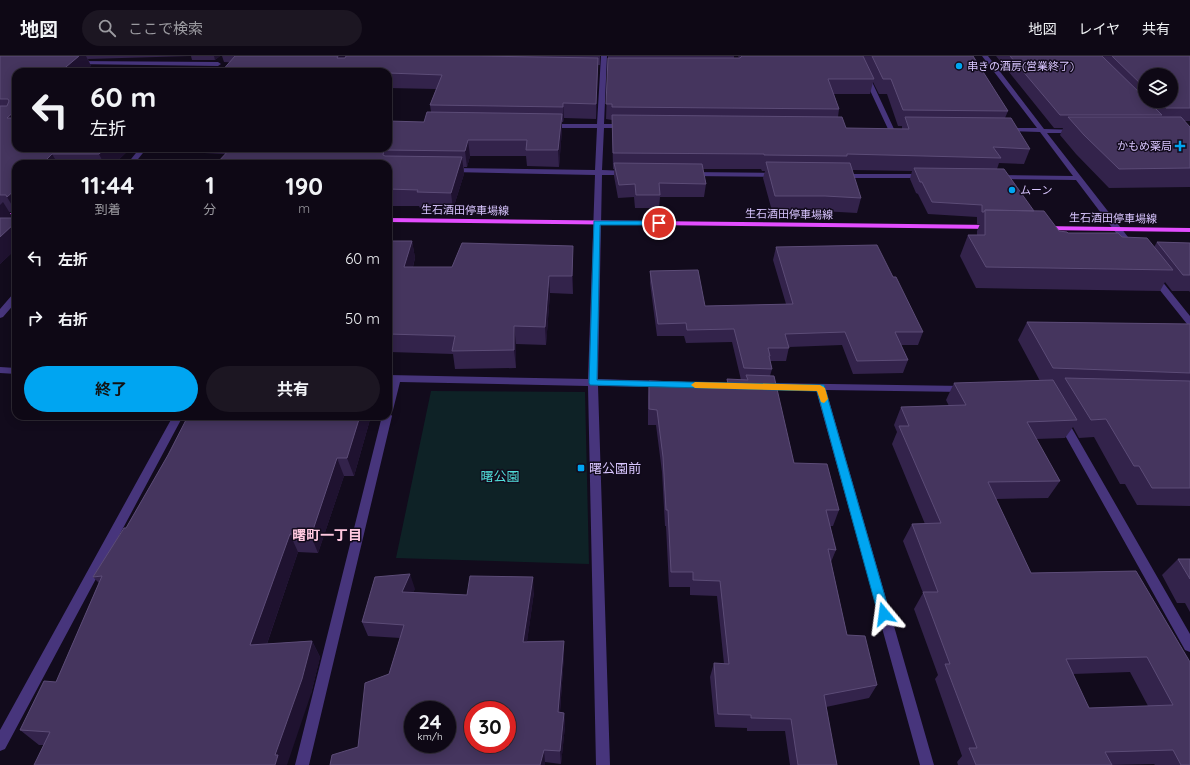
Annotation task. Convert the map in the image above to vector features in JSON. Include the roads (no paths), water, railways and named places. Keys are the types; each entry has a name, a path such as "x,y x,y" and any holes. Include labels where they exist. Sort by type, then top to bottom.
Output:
{"main road":[{"path":"0,215 12,215"},
{"name":"生石酒田停車場線","path":"392,220 1004,227"},
{"name":"生石酒田停車場線","path":"1036,228 1190,230"}],"street":[{"path":"603,765 593,383 596,223 604,56"},
{"path":"856,56 891,129"},
{"path":"985,56 1043,130 1077,178 1136,254"},
{"path":"70,62 220,62 215,68"},
{"path":"596,69 612,69"},
{"path":"545,126 632,126"},
{"path":"883,129 899,129"},
{"path":"995,130 1081,131"},
{"path":"134,160 140,152"},
{"path":"442,170 638,173"},
{"path":"686,174 782,175"},
{"path":"830,175 934,176"},
{"path":"990,177 1077,178"},
{"path":"1151,272 1190,322"},
{"path":"0,315 12,301"},
{"path":"0,370 12,371"},
{"path":"392,379 671,384"},
{"path":"758,386 975,389"},
{"path":"820,388 926,765"},
{"path":"1056,410 1190,646"},
{"path":"0,744 176,420"},
{"path":"302,765 386,420"}],"place":[{"name":"串きの酒房(営業終了)","path":"959,66"},
{"name":"かもめ薬局","path":"1180,146"},
{"name":"ムーン","path":"1012,190"},
{"name":"曙公園前","path":"581,468"}],"district":[{"name":"曙町一丁目","path":"327,535"}],"park label":[{"name":"曙公園","path":"500,476"}]}
